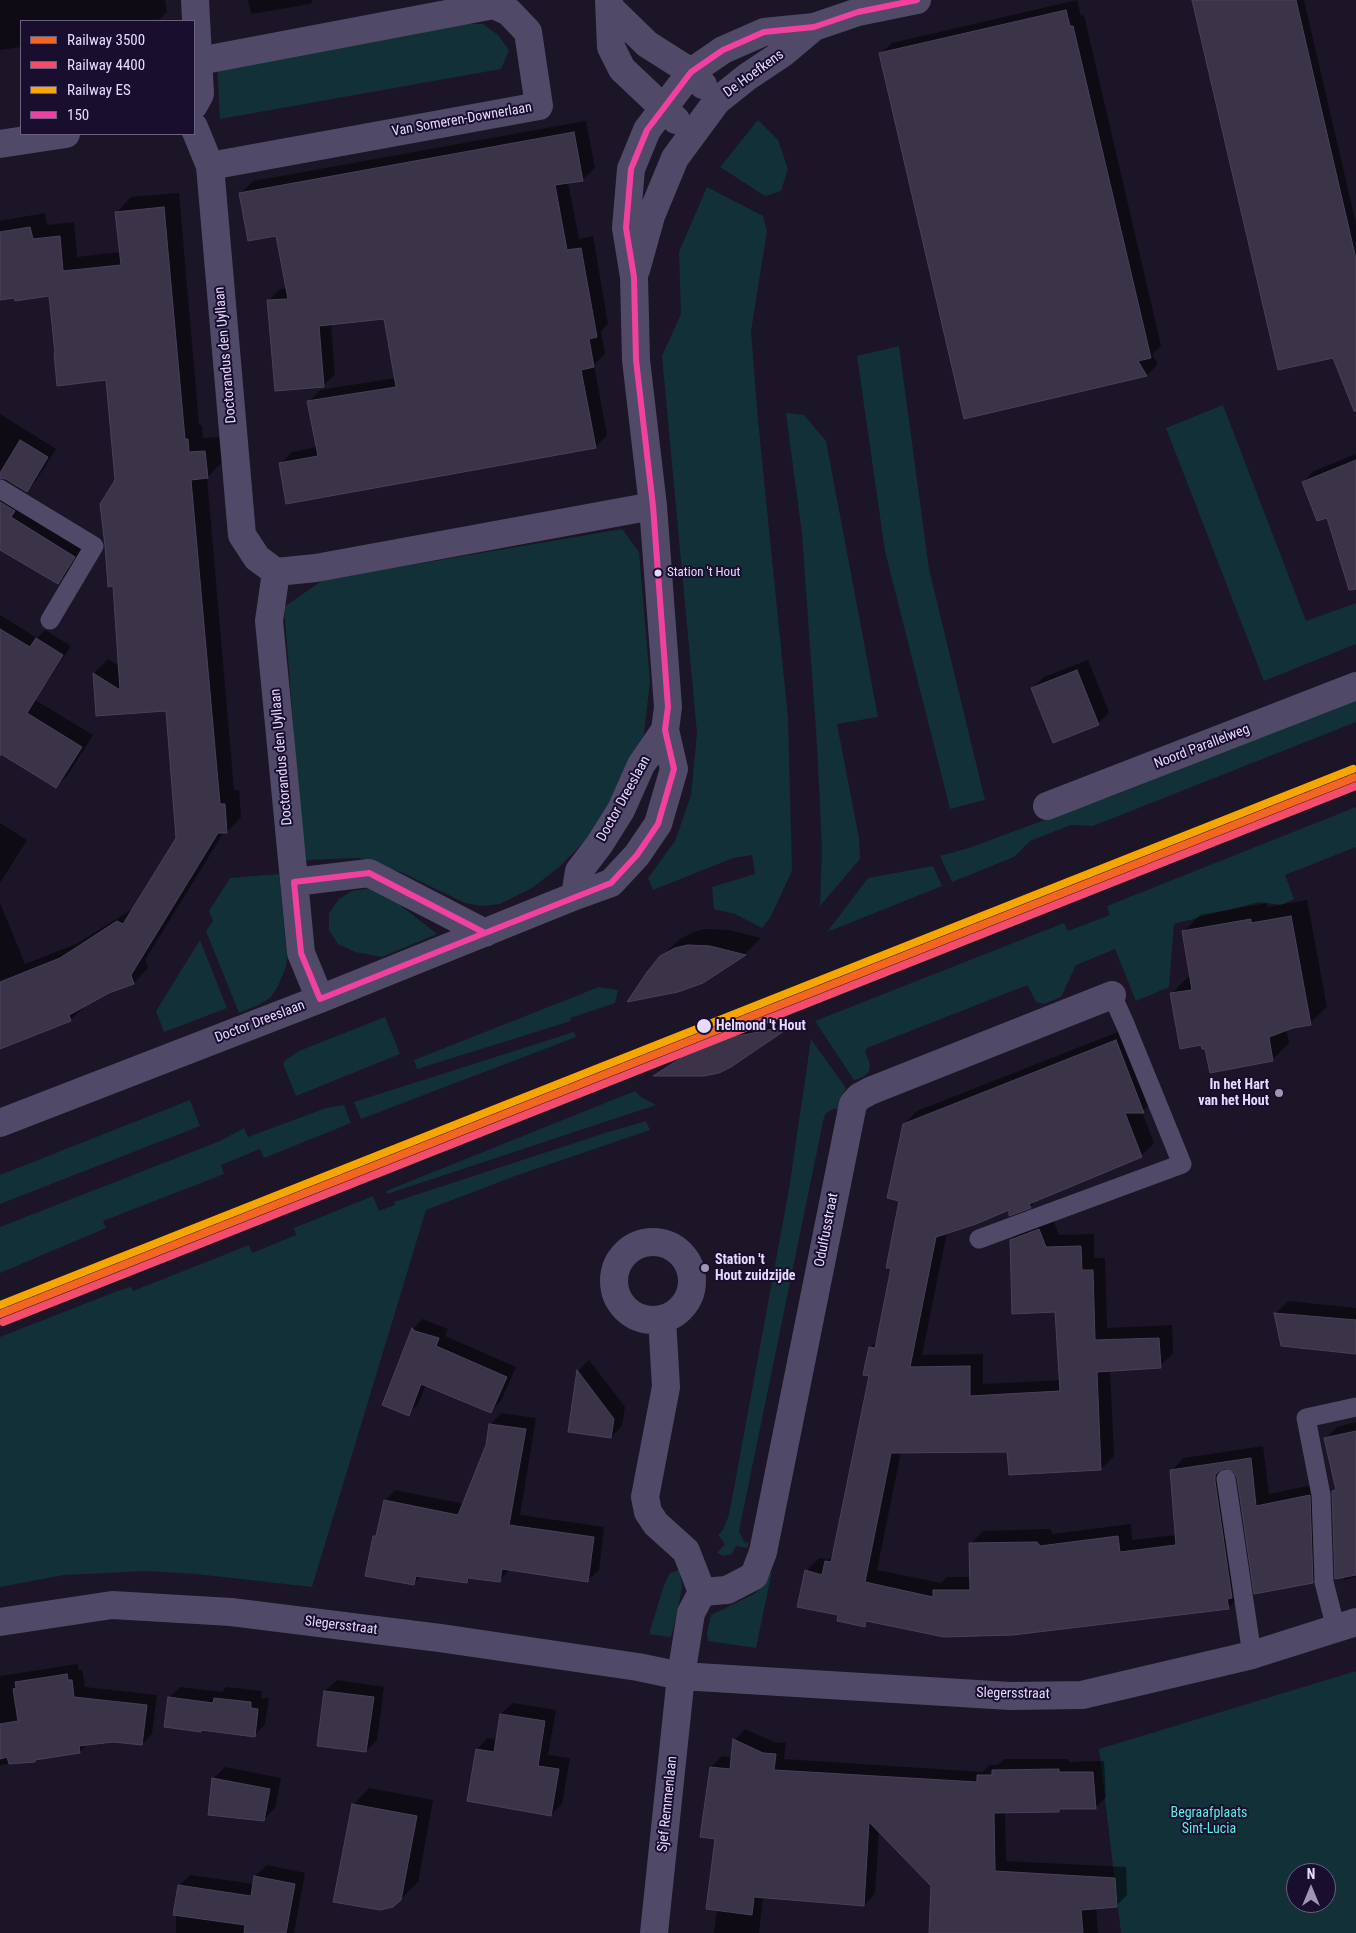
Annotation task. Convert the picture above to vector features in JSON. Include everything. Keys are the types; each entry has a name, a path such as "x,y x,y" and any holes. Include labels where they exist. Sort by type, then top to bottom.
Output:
{"street":[{"path":"195,0 200,94 195,102"},
{"name":"De Hoefkens","path":"690,72 723,50 764,32 814,27 858,12 917,0"},
{"path":"610,4 647,44 690,72 717,101"},
{"path":"610,4 611,47 622,69 692,134"},
{"name":"Van Someren-Downerlaan","path":"199,61 494,5 509,12 528,32 539,106 210,166"},
{"name":"De Hoefkens","path":"717,101 747,77 783,53 814,27"},
{"name":"Doctor Dreeslaan","path":"0,1123 320,999 611,883 637,855 658,824 674,769 665,730 668,707 653,506 636,360 634,277 626,228 630,169 642,139 690,72"},
{"name":"Doctor Dreeslaan","path":"634,277 651,216 675,158 717,101"},
{"name":"Doctorandus den Uyllaan","path":"195,129 210,166 242,535 257,558 276,572 269,620 301,953 320,999"},
{"path":"0,144 59,135"},
{"path":"276,572 316,568 653,506"},
{"name":"Noord Parallelweg","path":"1047,806 1356,686"},
{"name":"Doctor Dreeslaan","path":"575,896 579,871 599,845 621,810 641,765 665,730"},
{"path":"294,882 370,873 485,933"},
{"name":"Odulfusstraat","path":"702,1592 727,1590 754,1576 763,1552 853,1104 859,1097 870,1092 1112,995"},
{"path":"662,1319 666,1386 645,1497 648,1512 656,1524 686,1551 702,1592 690,1613 681,1676"},
{"name":"Slegersstraat","path":"0,1622 112,1605 231,1612 440,1638 638,1667 681,1676 1010,1696 1082,1695 1252,1656 1346,1626"},
{"name":"Sjef Remmenlaan","path":"654,1933 681,1676"}],"lane":[{"path":"0,489 94,546 50,620"},
{"path":"979,1239 1182,1164 1112,995"},
{"name":"Slegersstraat","path":"1346,1626 1324,1582 1321,1495 1306,1418 1356,1407"},
{"path":"1226,1479 1252,1656"}],"green space":[{"path":"454,24 483,24 498,35 509,50 501,69 220,119 217,61"},
{"path":"758,120 778,140 788,169 781,191 765,196 720,167"},
{"path":"707,187 763,216 767,231 751,331 758,420 788,718 792,871 770,918 762,928 735,914 714,909 712,887 755,874 752,855 733,858 653,890 648,878 675,841 691,795 697,733 662,356 681,314 679,252"},
{"path":"899,346 929,569 985,800 950,809 885,551 857,356"},
{"path":"1223,405 1306,621 1356,603 1356,644 1264,681 1166,428"},
{"path":"786,413 804,415 826,441 878,717 837,724 859,838 860,859 820,906 822,847 817,745 802,534"},
{"path":"622,529 639,552 650,682 643,742 614,801 585,841 558,868 532,888 500,904 482,906 465,903 403,873 359,858 306,860 299,799 284,607 323,580"},
{"path":"1356,698 1356,722 1093,826 1071,825 1030,841 1014,857 952,882 940,856 969,848 1105,799"},
{"path":"1356,807 1356,847 1285,875 1294,899 1281,905 1259,902 1174,924 1169,987 1136,1001 1115,949 1076,965 1061,997 1044,1004 1036,1002 1028,986 1025,986 867,1048 865,1051 870,1064 869,1072 863,1077 854,1080 815,1021 1064,923 1068,931 1110,915 1107,906"},
{"path":"933,866 942,886 827,932 868,878"},
{"path":"279,874 287,957 286,967 277,988 270,998 239,1013 206,931 213,921 209,911 230,878"},
{"path":"370,888 386,894 437,934 382,957 355,952 338,944 329,930 329,913 339,899 352,891"},
{"path":"200,940 227,1008 164,1032 156,1011"},
{"path":"599,987 618,990 615,1003 570,1018 571,1021 417,1069 414,1060"},
{"path":"385,1017 400,1054 296,1096 283,1064 286,1060 299,1051"},
{"path":"574,1032 576,1037 361,1119 354,1102"},
{"path":"811,1039 846,1088 837,1110 835,1108 826,1113 824,1117 739,1531 745,1543 748,1543 748,1548 736,1546 732,1554 724,1556 717,1553 725,1544 718,1535 723,1530 729,1515 789,1189"},
{"path":"635,1091 641,1097 656,1105 387,1194 386,1191"},
{"path":"190,1100 200,1126 0,1204 0,1175"},
{"path":"344,1105 351,1123 264,1158 260,1149 221,1165 224,1174 103,1221 106,1228 0,1273 0,1227 220,1141 244,1128 248,1137 326,1108"},
{"path":"646,1121 650,1130 515,1176 426,1210 312,1587 196,1574 147,1571 64,1575 0,1587 0,1337 120,1290 131,1287 133,1291 249,1245 252,1253 296,1235 294,1228 373,1196 379,1211 395,1205 394,1202"},
{"path":"679,1570 682,1585 672,1634 670,1637 649,1634 664,1585 670,1573"},
{"path":"772,1571 756,1648 708,1641 707,1633 711,1615 754,1594 762,1587"},
{"name":"Begraafplaats Sint-Lucia","path":"1356,1671 1356,1933 1121,1933 1099,1749"}],"building":[{"path":"1192,0 1296,0 1356,259 1356,411 1354,411 1333,358 1278,370"},
{"path":"1066,10 1070,26 1073,26 1151,358 1138,361 1147,376 964,419 879,53"},
{"path":"574,132 583,181 555,185 567,250 581,248 597,337 589,339 594,367 581,370 596,448 286,504 279,463 318,456 307,401 396,387 384,319 319,326 324,387 275,391 267,300 288,299 276,236 248,241 239,193"},
{"path":"164,207 185,439 188,439 189,452 205,451 208,478 191,480 220,804 225,804 227,833 218,833 131,975 134,984 109,993 69,1015 71,1021 0,1049 0,982 60,958 117,921 123,924 176,838 166,711 96,716 93,673 120,690 113,586 108,587 100,504 115,480 106,380 57,386 49,296 15,301 14,298 0,300 0,232 30,227 33,239 60,236 63,271 121,265 115,212"},
{"path":"20,440 48,457 27,492 6,479 0,478 0,473"},
{"path":"1356,460 1356,589 1349,590 1327,518 1317,521 1302,482"},
{"path":"0,502 15,511 11,517 75,557 58,584 0,550"},
{"path":"0,629 30,647 36,638 63,655 27,713 82,747 56,788 1,754 0,756"},
{"path":"1077,670 1099,725 1053,743 1031,688"},
{"path":"1291,916 1311,1025 1293,1028 1269,1037 1273,1061 1210,1073 1205,1049 1202,1049 1201,1045 1180,1049 1170,993 1192,990 1182,931 1251,919 1251,923"},
{"path":"688,945 710,946 746,955 703,983 678,992 627,1002 660,956 675,948"},
{"path":"793,1025 719,1073 704,1076 653,1076 700,1046 713,1041"},
{"path":"1116,1040 1144,1113 1125,1113 1142,1157 1029,1204 1031,1208 1009,1216 1009,1210 976,1224 936,1237 910,1367 970,1366 970,1396 1060,1391 1055,1312 1012,1314 1010,1240 1039,1229 1046,1247 1081,1246 1082,1270 1093,1270 1095,1340 1159,1338 1161,1368 1097,1372 1101,1470 1009,1475 1007,1452 891,1453 865,1582 933,1597 933,1590 970,1590 969,1543 1037,1542 1040,1546 1118,1536 1120,1552 1176,1545 1170,1470 1251,1458 1256,1506 1310,1495 1313,1583 1254,1594 1237,1477 1234,1472 1225,1468 1215,1475 1215,1481 1232,1598 1227,1599 1229,1609 1013,1635 944,1637 866,1621 865,1627 837,1621 838,1615 797,1607 805,1570 822,1575 825,1561 831,1562 869,1376 863,1375 866,1360 869,1347 875,1348 891,1268 886,1268 899,1201 887,1198 903,1124"},
{"path":"1274,1313 1356,1320 1356,1354 1281,1346"},
{"path":"412,1328 415,1331 439,1338 436,1346 507,1377 491,1413 421,1384 409,1416 382,1405"},
{"path":"577,1370 614,1419 611,1438 568,1432"},
{"path":"489,1424 526,1429 509,1525 594,1537 588,1582 502,1569 500,1582 468,1578 467,1583 416,1576 414,1585 365,1576 373,1536 376,1536 384,1500 458,1515 486,1445"},
{"path":"1356,1431 1356,1575 1335,1579 1332,1491 1336,1490 1324,1438"},
{"path":"67,1674 68,1680 72,1680 74,1697 147,1705 142,1745 113,1742 79,1746 80,1753 35,1760 35,1762 9,1764 7,1757 0,1759 0,1724 18,1721 13,1689 16,1688 15,1682"},
{"path":"324,1691 374,1697 366,1752 317,1746"},
{"path":"168,1697 213,1703 214,1698 251,1702 251,1708 258,1709 255,1737 164,1727"},
{"path":"500,1714 545,1721 538,1766 559,1769 551,1816 467,1801 476,1749 494,1752"},
{"path":"733,1739 763,1753 776,1754 774,1770 977,1782 977,1775 992,1775 992,1770 1059,1769 1059,1772 1093,1772 1096,1809 1059,1809 1059,1812 994,1813 995,1871 1115,1878 1117,1907 1081,1910 1083,1933 929,1933 931,1886 869,1822 864,1906 754,1897 752,1915 706,1909 715,1839 700,1837 710,1767 730,1769"},
{"path":"212,1778 270,1789 264,1821 208,1815"},
{"path":"352,1804 417,1816 401,1900 393,1907 380,1910 333,1902"},
{"path":"254,1876 295,1884 286,1933 244,1933 245,1925 173,1915 178,1885 251,1896"}],"rail line":[{"name":"ES","path":"0,1305 1353,769"},
{"name":"3500","path":"0,1314 1356,777"},
{"name":"4400","path":"3,1322 1356,786"}],"transit line":[{"name":"150","path":"485,933 611,883 637,855 658,824 674,769 665,730 668,707 653,506 636,360 634,277 626,228 631,169 647,130 691,72 723,50 764,32 814,27 858,12 917,0"},
{"name":"150","path":"369,873 485,933 320,999 301,953 294,882 369,873"}],"place":[{"name":"Station 't Hout","path":"658,573"},
{"name":"Helmond 't Hout","path":"704,1026"},
{"name":"In het Hart van het Hout","path":"1279,1093"},
{"name":"Station 't Hout zuidzijde","path":"705,1268"}]}
